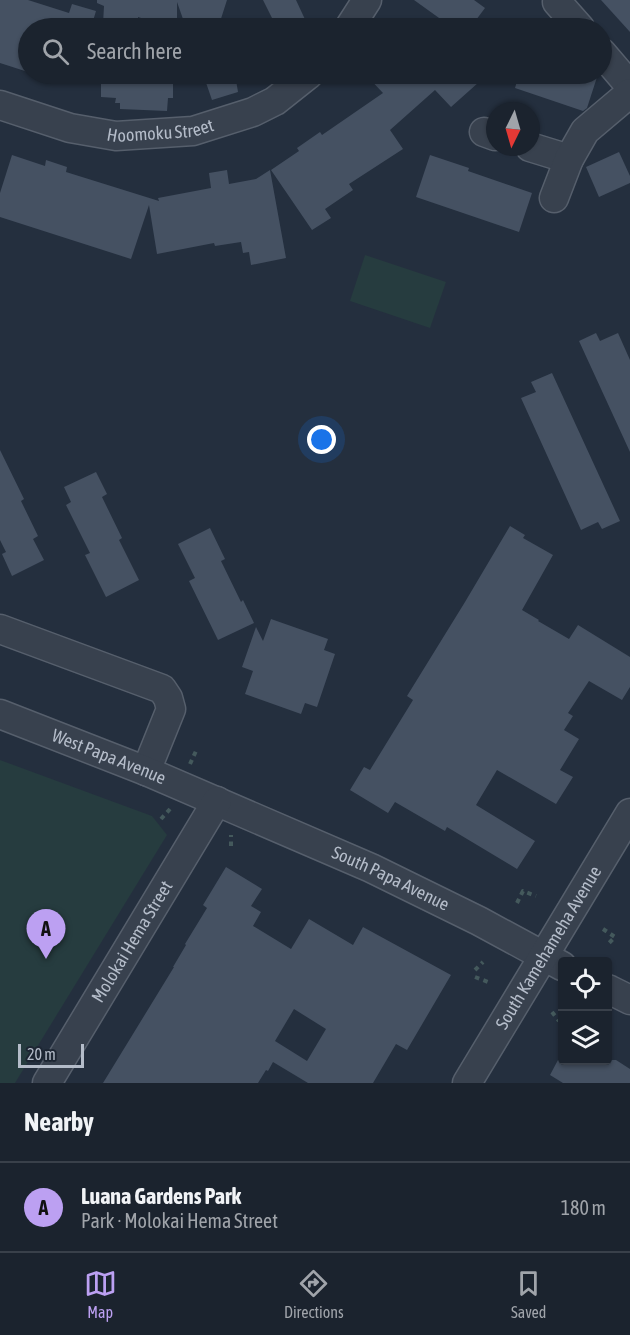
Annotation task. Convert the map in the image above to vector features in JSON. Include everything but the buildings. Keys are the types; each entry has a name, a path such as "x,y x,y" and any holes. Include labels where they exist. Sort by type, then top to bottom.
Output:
{"street":[{"path":"355,18 367,0"},
{"path":"557,2 571,18"},
{"path":"612,65 630,86"},
{"name":"Hoomoku Street","path":"0,105 70,128 116,136 193,131 253,112 275,101 296,84"},
{"path":"554,198 569,159 587,129 630,93"},
{"path":"540,150 569,159"},
{"path":"0,629 162,688 171,709 146,771"},
{"name":"West Papa Avenue","path":"0,714 217,801"},
{"name":"South Papa Avenue","path":"217,801 371,868 479,921 553,961"},
{"name":"Molokai Hema Street","path":"47,1083 217,801"},
{"name":"South Kamehameha Avenue","path":"467,1083 553,961 630,813"},
{"path":"612,991 630,1000"}],"path":[{"path":"189,766 196,751"},
{"path":"161,819 173,806"},
{"path":"231,831 231,846"},
{"path":"517,903 524,891 536,896"},
{"path":"603,929 615,937 608,944"},
{"path":"475,969 483,963"},
{"path":"475,976 488,982"},
{"path":"552,1012 558,1020"}],"green space":[{"path":"365,255 446,282 430,328 350,301"},
{"path":"0,760 152,816 167,835 15,1083 0,1083"}],"place":[{"name":"Luana Gardens Park","path":"46,959"}]}
